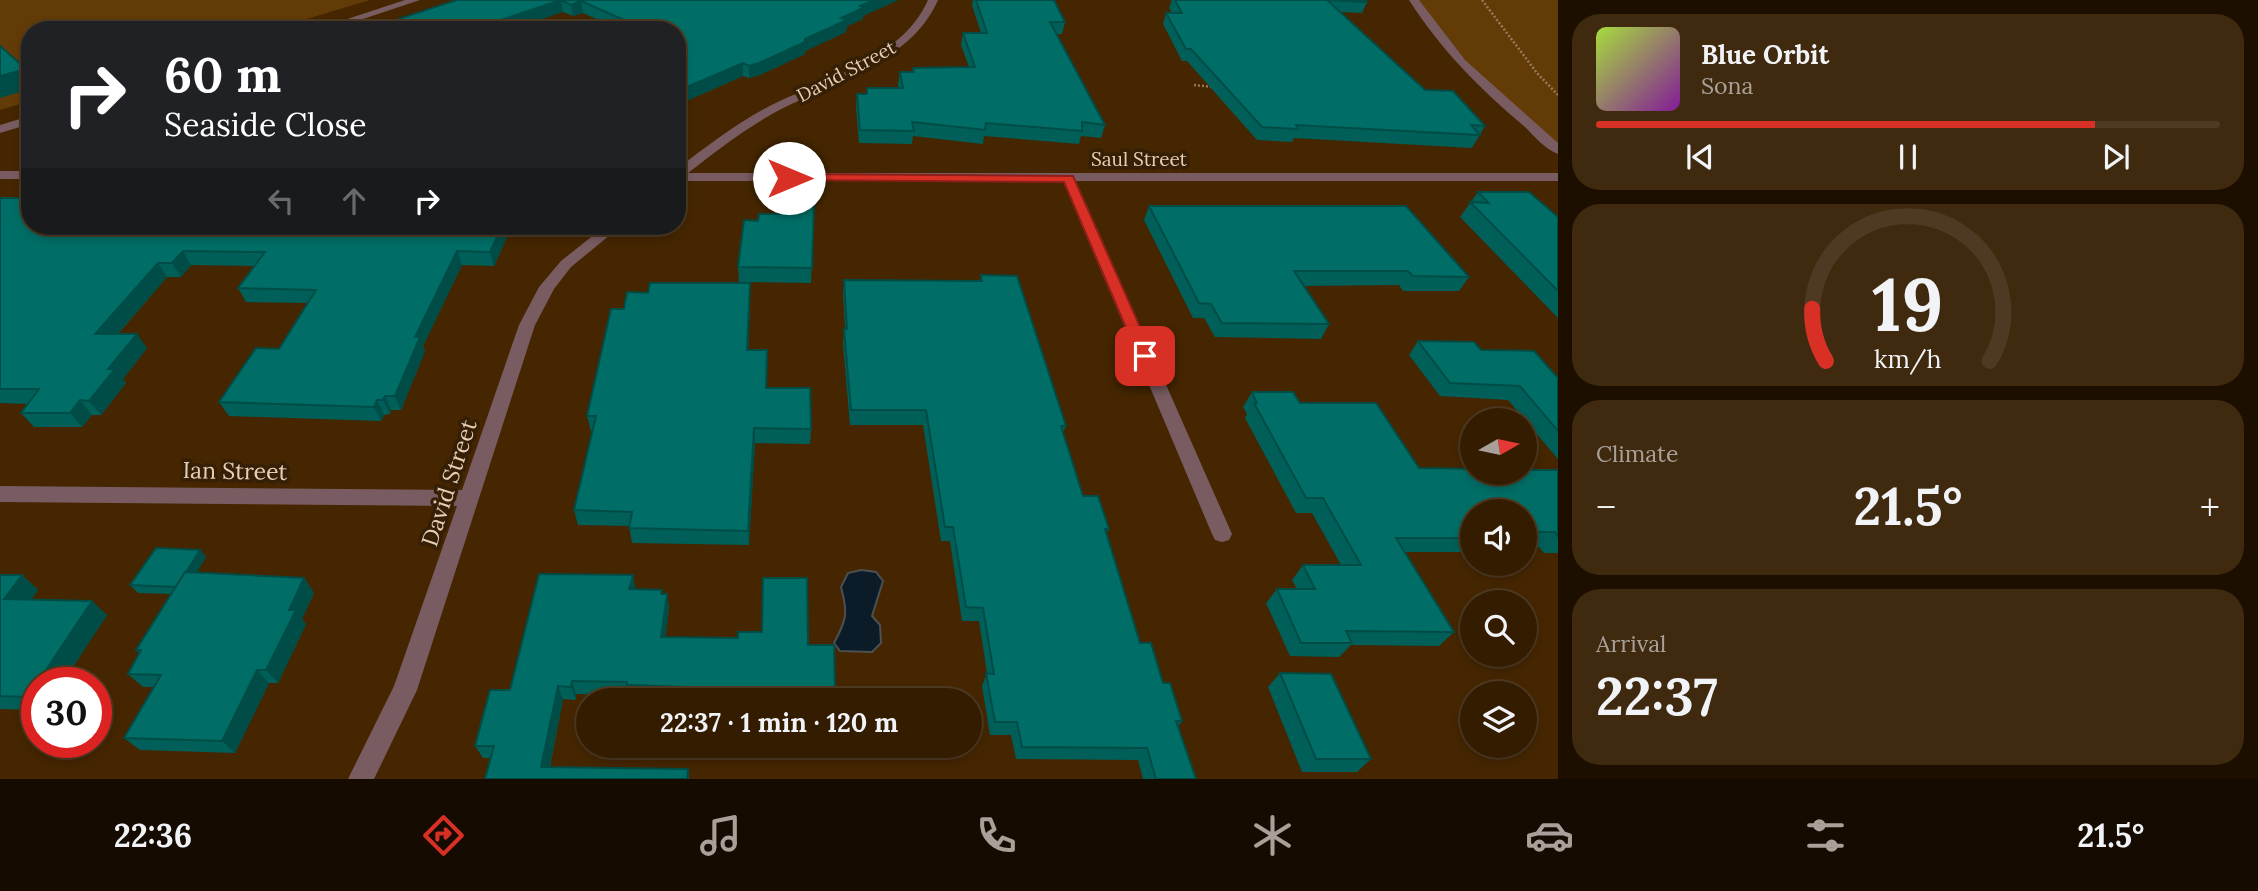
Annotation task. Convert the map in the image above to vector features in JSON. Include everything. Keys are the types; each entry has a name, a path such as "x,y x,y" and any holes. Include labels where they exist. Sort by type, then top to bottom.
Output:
{"street":[{"path":"348,21 415,0"},
{"name":"David Street","path":"686,169 734,132 895,46 920,24 933,0"},
{"path":"1414,0 1429,25 1454,56 1558,150"},
{"path":"0,129 21,123"},
{"path":"0,175 21,175"},
{"name":"Saul Street","path":"686,176 1069,179 1558,177"},
{"path":"1069,179 1222,534"},
{"name":"David Street","path":"360,779 405,690 527,325 547,287 566,264 603,235"},
{"name":"Ian Street","path":"0,494 470,498"}],"path":[{"path":"1482,0 1541,81 1558,95"},
{"path":"1194,85 1217,87"}],"shaded area":[{"path":"0,0 370,0 300,21 21,21 21,104 0,110"},
{"path":"1414,0 1558,0 1558,150 1482,84"}],"water":[{"path":"861,570 876,572 883,581 872,616 880,625 881,643 872,652 840,651 834,643 845,616 841,587 848,573"}],"building":[{"path":"457,0 561,0 498,21 393,21"},
{"path":"561,0 874,0 841,18 847,20 805,39 805,42 759,63 749,66 743,63 686,87 686,21 627,21 581,1 571,5"},
{"path":"976,0 1054,0 1065,22 1050,22 1105,125 1082,122 1082,131 986,123 985,130 912,122 914,131 860,130 857,94 867,94 867,88 903,88 900,72 914,72 913,68 975,67 963,33 987,33"},
{"path":"1175,0 1327,0 1425,90 1453,91 1485,126 1471,125 1480,135 1296,125 1298,129 1262,127 1191,49 1186,49 1166,13 1182,13"},
{"path":"1327,0 1365,0 1367,2"},
{"path":"0,46 21,65 21,70 0,76"},
{"path":"1478,192 1529,192 1558,217 1558,291 1470,202 1489,203"},
{"path":"0,198 21,198 21,235 498,235 490,252 457,251 415,337 420,337 395,396 385,396 383,400 377,400 374,407 219,402 256,348 279,349 316,290 238,288 265,252 183,251 172,263 158,263 95,334 137,334 108,369 115,369 89,401 80,400 70,413 21,413 39,389 0,389"},
{"path":"782,200 814,201 812,268 738,267 744,220 758,221 759,214 780,214"},
{"path":"1149,206 1406,206 1469,277 1413,276 1408,271 1294,271 1329,324 1222,323 1211,304 1199,303"},
{"path":"981,275 1017,276 1066,426 1061,426 1083,496 1098,496 1109,529 1105,529 1140,643 1151,643 1163,683 1170,683 1182,721 1176,721 1196,779 1156,779 1147,748 1022,747 1017,722 995,722 986,673 994,674 983,608 966,607 953,527 945,527 926,410 851,410 844,329 847,329 844,280 982,281"},
{"path":"650,283 750,283 747,350 767,350 766,388 810,388 811,429 754,428 748,531 629,528 632,512 574,510 596,416 587,416 611,309 624,309 627,292 648,293"},
{"path":"1418,341 1474,342 1481,350 1534,351 1558,378 1558,431 1520,386 1450,383"},
{"path":"1252,392 1293,392 1300,403 1376,403 1419,468 1460,469 1460,485 1537,485 1537,470 1558,470 1558,537 1555,532 1537,532 1537,499 1460,499 1460,538 1396,538 1454,632 1346,631 1352,643 1301,643 1277,589 1315,589 1303,565 1361,565 1323,498 1306,498 1254,403 1257,403"},
{"path":"156,548 200,550 176,587 130,585"},
{"path":"185,572 304,578 289,610 296,610 266,670 257,670 222,741 124,738 161,675 128,674 141,650 136,650"},
{"path":"539,574 633,575 629,589 662,590 661,594 667,594 661,637 738,638 738,632 762,632 763,578 807,578 808,645 834,645 835,688 683,688 627,685 627,682 572,681 571,687 558,686 541,767 688,769 687,779 485,779 494,746 475,746 490,690 510,690"},
{"path":"0,575 22,575 4,599 92,601 48,667 21,667 21,697 0,696"},
{"path":"1280,673 1331,674 1371,759 1316,759"}],"route":[{"path":"789,178 1069,179 1145,356"}]}
